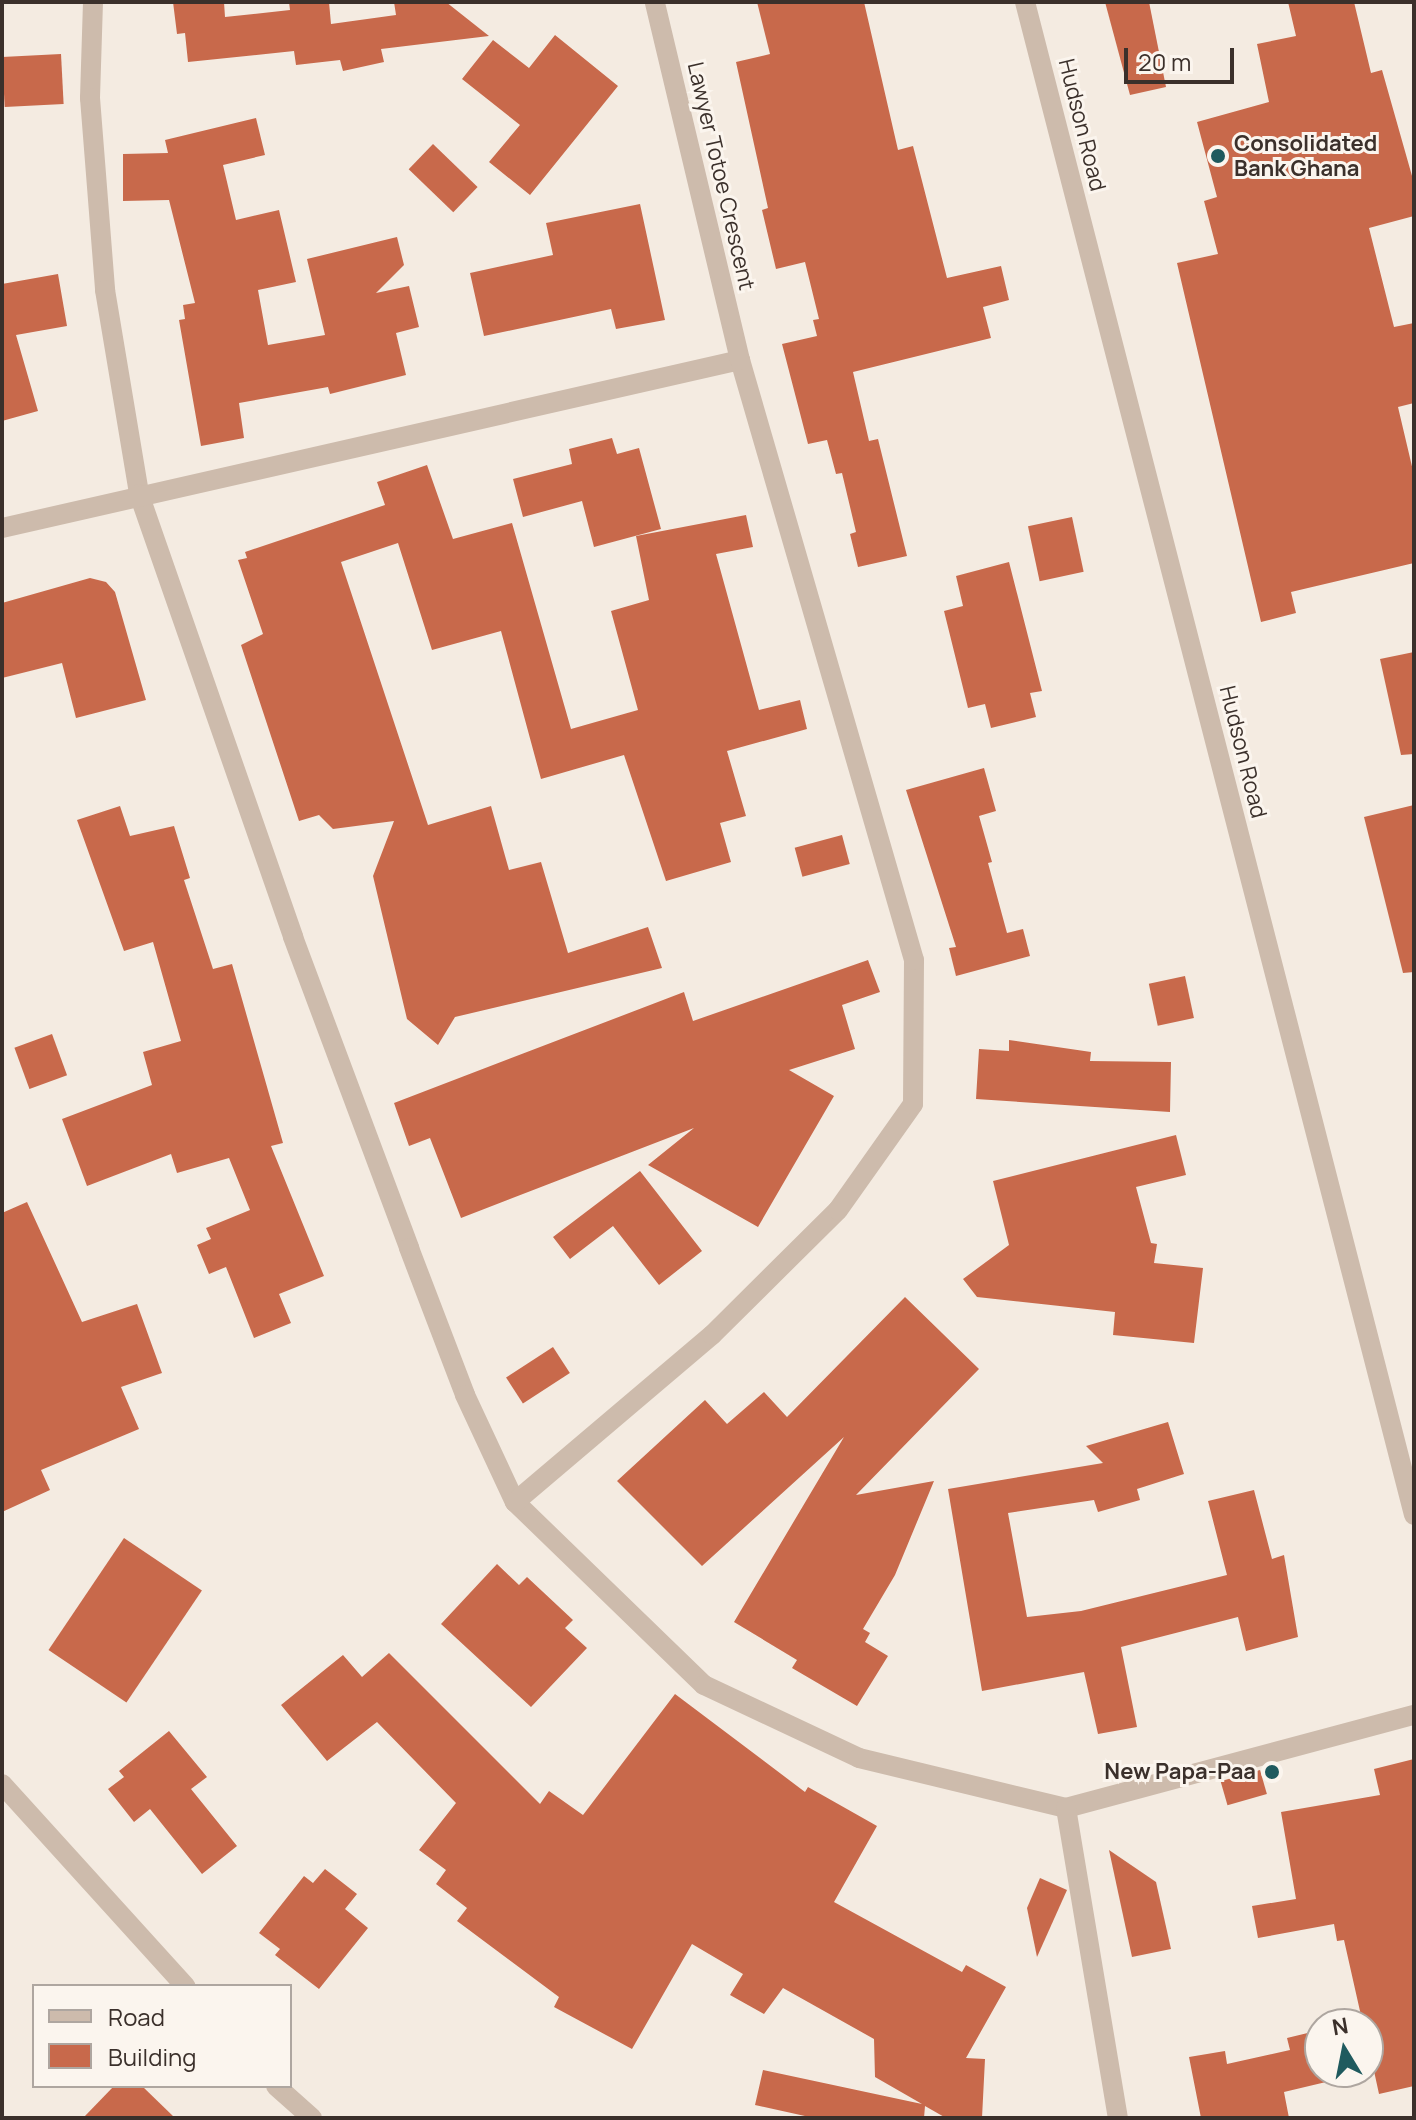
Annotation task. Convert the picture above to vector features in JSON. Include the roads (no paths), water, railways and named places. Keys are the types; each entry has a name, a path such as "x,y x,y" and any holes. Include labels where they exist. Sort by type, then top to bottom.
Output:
{"street":[{"path":"93,2 90,98 105,290 139,494 293,937 403,1233 465,1395 515,1502 704,1685 859,1758 1066,1808 1414,1715"},
{"name":"Lawyer Totoe Crescent","path":"515,1502 712,1335 838,1210 913,1104 914,960 740,360 655,2"},
{"name":"Hudson Road","path":"1025,2 1414,1515"},
{"path":"2,528 139,494 740,360"},
{"path":"2,1784 183,1984"},
{"path":"1066,1808 1118,2118"},
{"path":"278,2088 312,2118"}],"place":[{"name":"Consolidated Bank Ghana","path":"1218,156"},
{"name":"New Papa-Paa","path":"1272,1772"}]}
